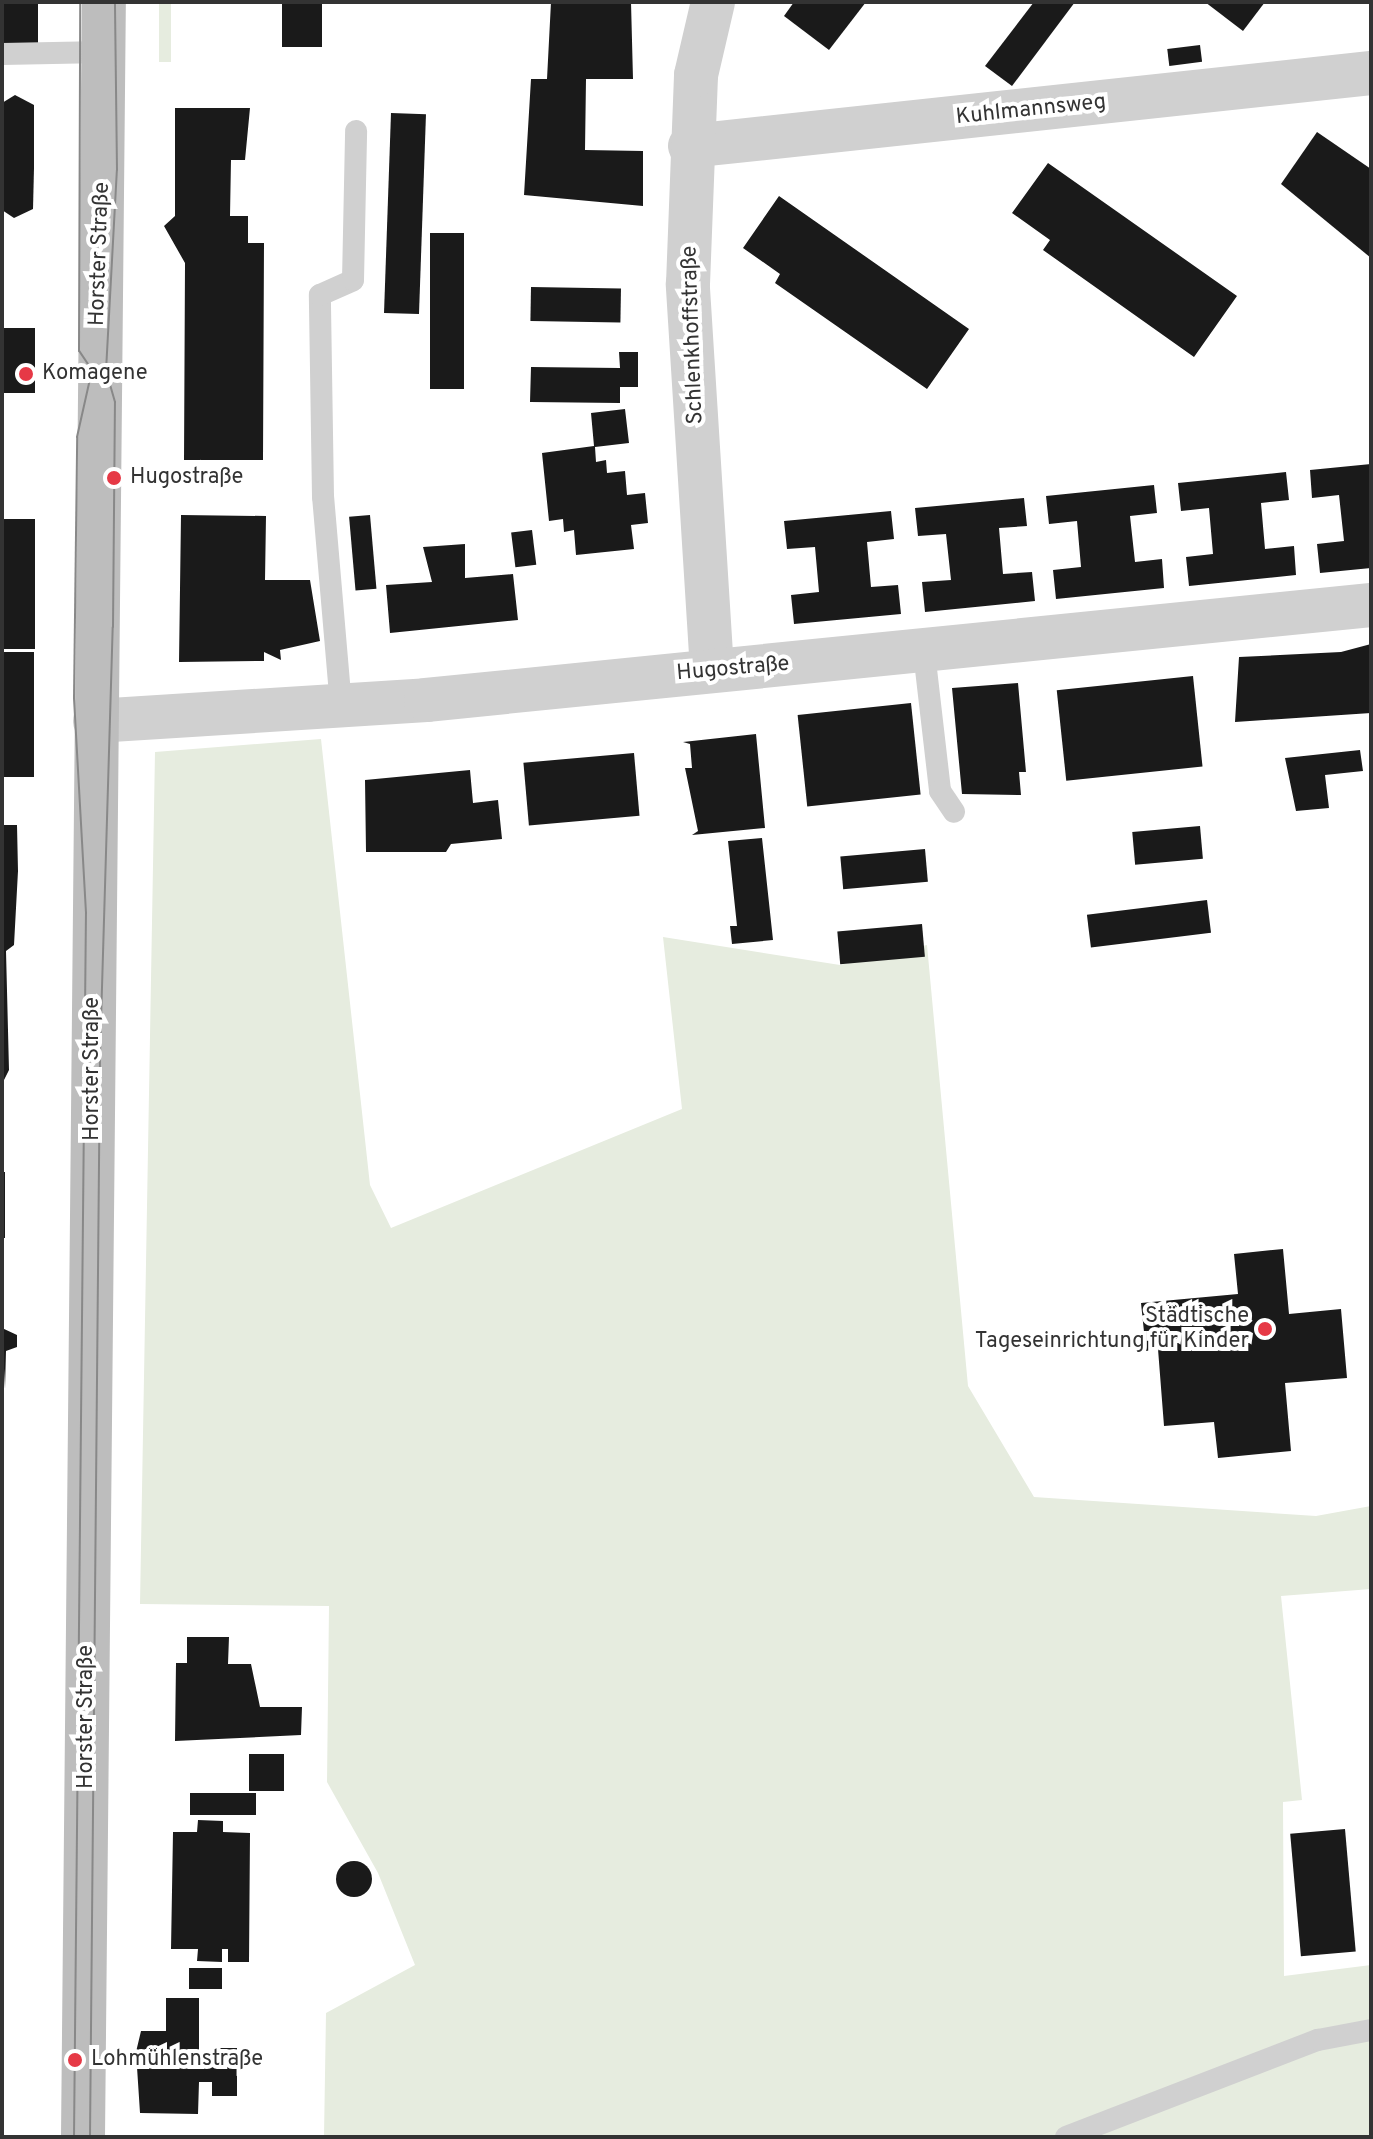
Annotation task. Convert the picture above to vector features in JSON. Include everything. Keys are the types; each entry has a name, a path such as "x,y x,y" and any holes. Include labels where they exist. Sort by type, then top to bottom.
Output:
{"main road":[{"name":"Horster Straße","path":"83,2137 104,2"}],"street":[{"name":"Schlenkhoffstraße","path":"712,670 688,284 690,146 713,2"},
{"name":"Kuhlmannsweg","path":"690,146 1371,73"},
{"name":"Hugostraße","path":"95,721 341,706 924,652 1371,605"}],"lane":[{"path":"2,54 104,52"},
{"path":"341,706 323,497 320,295 353,280 356,131"},
{"path":"924,652 940,791 954,812"},
{"path":"1066,2137 1318,2040 1371,2030"}],"shaded area":[{"path":"159,2 171,2 171,62 159,62"},
{"path":"321,739 370,1185 391,1228 682,1109 663,937 840,965 927,945 968,1386 1034,1497 1316,1516 1371,1506 1371,1589 1281,1596 1302,1800 1283,1802 1284,1976 1371,1965 1371,2137 324,2137 326,2013 415,1965 378,1873 327,1782 329,1606 140,1604 155,752"}],"building":[{"path":"2,2 38,2 38,47 2,47"},
{"path":"282,2 322,2 322,47 282,47"},
{"path":"551,2 631,2 633,79 586,79 585,150 643,151 643,206 524,195 531,79 547,79"},
{"path":"794,2 866,2 829,50 784,16"},
{"path":"1034,2 1075,2 1012,86 985,66"},
{"path":"1205,2 1265,2 1243,31"},
{"path":"1200,45 1202,62 1169,66 1167,49"},
{"path":"15,95 34,105 34,168 33,209 14,218 2,210 2,103"},
{"path":"175,108 250,108 245,160 231,160 230,216 248,216 248,243 264,243 263,460 184,460 185,263 164,226 175,216"},
{"path":"391,113 426,114 419,314 384,313"},
{"path":"1317,132 1371,169 1371,258 1281,184"},
{"path":"1048,163 1237,296 1194,357 1043,250 1050,240 1012,213"},
{"path":"779,196 969,329 927,389 775,283 780,274 743,248"},
{"path":"430,233 464,233 464,389 430,389"},
{"path":"531,287 621,289 620,323 530,321"},
{"path":"2,328 35,328 35,393 2,393"},
{"path":"619,352 638,352 638,387 620,387 620,403 530,402 531,367 620,368"},
{"path":"625,409 629,443 595,447 596,462 606,460 607,473 625,471 627,495 645,493 648,523 631,525 634,549 576,555 574,530 564,532 563,519 549,521 542,453 594,446 591,413"},
{"path":"1371,464 1371,568 1320,573 1317,544 1344,541 1339,495 1312,498 1310,470"},
{"path":"1286,472 1289,500 1261,503 1265,549 1294,546 1296,575 1189,586 1186,557 1213,554 1209,508 1181,511 1178,483"},
{"path":"1154,485 1157,513 1130,516 1135,562 1162,559 1164,588 1056,599 1053,570 1081,567 1077,521 1049,524 1046,496"},
{"path":"1024,498 1027,526 999,528 1003,574 1032,572 1035,601 925,612 922,582 951,580 946,534 918,536 915,508"},
{"path":"891,511 894,539 867,542 871,587 898,585 901,614 794,624 791,595 819,592 815,547 787,549 784,521"},
{"path":"181,515 266,516 265,580 310,580 320,641 280,650 281,660 264,652 264,661 179,662"},
{"path":"370,515 376,589 356,591 349,517"},
{"path":"2,519 35,519 35,649 2,649"},
{"path":"532,530 536,565 515,567 511,533"},
{"path":"465,544 465,578 513,574 518,620 390,633 386,585 432,582 423,547"},
{"path":"1371,644 1371,713 1235,722 1239,657 1341,652"},
{"path":"2,652 34,652 34,777 2,777"},
{"path":"1193,676 1203,767 1066,781 1057,690"},
{"path":"1018,683 1026,772 1019,772 1021,795 962,794 952,688"},
{"path":"911,703 921,794 807,806 798,715"},
{"path":"756,734 765,828 692,835 698,831 685,768 692,768 690,744 683,742"},
{"path":"1360,750 1363,771 1325,775 1329,808 1296,811 1285,758"},
{"path":"634,753 639,816 529,825 523,763"},
{"path":"470,770 473,803 498,800 502,839 451,844 446,852 366,852 365,780"},
{"path":"2,825 17,825 18,871 14,945 6,951 9,1070 2,1084"},
{"path":"1200,826 1203,859 1135,865 1132,832"},
{"path":"762,838 773,940 732,944 730,926 737,926 728,841"},
{"path":"925,849 928,882 843,889 840,856"},
{"path":"1207,900 1211,933 1091,948 1087,915"},
{"path":"922,924 925,957 840,964 837,931"},
{"path":"2,1172 5,1172 5,1238 2,1238"},
{"path":"1283,1249 1289,1314 1341,1309 1347,1378 1285,1383 1291,1451 1218,1458 1214,1422 1164,1426 1158,1349 1146,1351 1141,1303 1238,1294 1234,1254"},
{"path":"2,1328 17,1335 17,1347 6,1351 5,1389"},
{"path":"187,1637 229,1637 228,1664 251,1664 260,1707 302,1707 301,1735 175,1741 176,1663 187,1663"},
{"path":"249,1754 284,1754 284,1791 249,1791"},
{"path":"190,1793 256,1793 256,1815 190,1815"},
{"path":"198,1820 223,1821 223,1832 250,1833 249,1962 228,1962 228,1949 222,1949 222,1962 197,1961 198,1949 171,1949 173,1832 197,1832"},
{"path":"1345,1829 1356,1952 1301,1956 1290,1834"},
{"path":"354,1861 367,1866 372,1879 367,1892 354,1897 341,1892 336,1879 341,1866"},
{"path":"189,1968 222,1968 222,1989 189,1989"},
{"path":"166,1998 199,1998 199,2061 212,2061 212,2048 237,2048 237,2096 212,2096 212,2082 199,2082 198,2114 140,2113 136,2052 141,2031 166,2031"}],"tram line":[{"path":"74,2137 86,913 74,698 77,437 92,370 79,351 80,2"},
{"path":"90,2137 100,1055 113,627 115,402 106,371 117,170 115,2"}],"place":[{"name":"Komagene","path":"26,374"},
{"name":"Hugostraße","path":"114,478"},
{"name":"Städtische Tageseinrichtung für Kinder","path":"1265,1329"},
{"name":"Lohmühlenstraße","path":"75,2060"}]}
